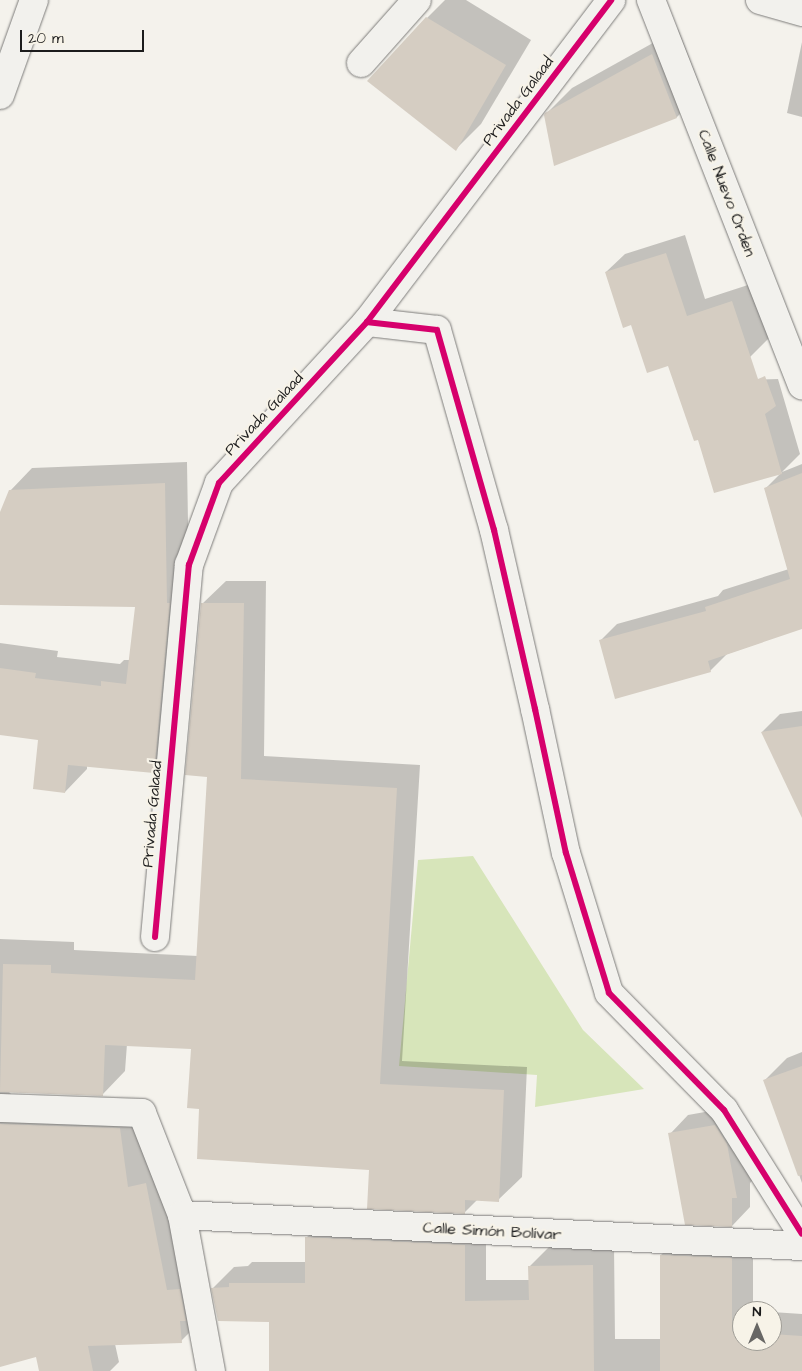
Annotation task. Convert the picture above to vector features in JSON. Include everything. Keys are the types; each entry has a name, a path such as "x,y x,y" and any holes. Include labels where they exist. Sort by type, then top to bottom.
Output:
{"street":[{"path":"0,95 34,0"},
{"path":"361,63 417,0"},
{"name":"Privada Galaad","path":"155,937 189,565 219,483 367,322 611,0"},
{"name":"Calle Nuevo Órden","path":"651,0 802,385"},
{"path":"760,0 802,12"},
{"path":"367,322 437,330 494,530 536,709 566,853 609,993 724,1110 802,1234"},
{"path":"0,1108 142,1113 182,1215 211,1371"},
{"name":"Calle Simón Bolívar","path":"182,1215 802,1246"}],"green space":[{"path":"473,856 583,1030 644,1089 535,1107 537,1075 399,1066 418,860"}],"building":[{"path":"426,17 506,65 456,151 367,81"},
{"path":"652,54 677,118 554,166 545,113"},
{"path":"666,253 687,316 732,301 758,379 765,376 776,406 765,414 782,474 714,493 698,440 694,441 668,366 647,373 631,325 623,328 605,272"},
{"path":"802,473 802,629 708,661 711,672 615,699 599,640 706,611 705,607 790,579 764,488"},
{"path":"165,483 167,603 170,603 154,773 68,765 65,793 33,789 38,740 0,735 0,668 36,673 35,678 101,686 101,681 126,684 135,607 0,605 0,512 9,490"},
{"path":"201,603 244,603 241,779 397,788 380,1084 504,1090 499,1202 465,1200 465,1214 367,1209 369,1170 197,1159 199,1109 187,1108 191,1049 105,1045 103,1096 0,1092 3,964 51,965 51,973 195,980 207,777 185,775"},
{"path":"802,726 802,818 761,732"},
{"path":"802,1066 802,1175 798,1176 763,1080"},
{"path":"0,1124 120,1128 128,1187 146,1183 167,1290 180,1289 186,1321 180,1321 182,1343 88,1346 93,1371 39,1371 36,1357 0,1367"},
{"path":"715,1125 727,1144 737,1198 732,1198 732,1227 685,1225 668,1133"},
{"path":"305,1237 465,1245 465,1301 529,1300 528,1266 593,1265 594,1371 269,1371 269,1322 218,1321 211,1288 229,1287 229,1283 305,1283"},
{"path":"660,1255 732,1258 732,1351 782,1351 782,1335 802,1336 802,1371 660,1371"}],"cycle path":[{"path":"155,937 189,565 219,483 367,322 611,0"},
{"path":"367,322 437,330 494,530 566,853 609,993 724,1110 802,1234"}]}
